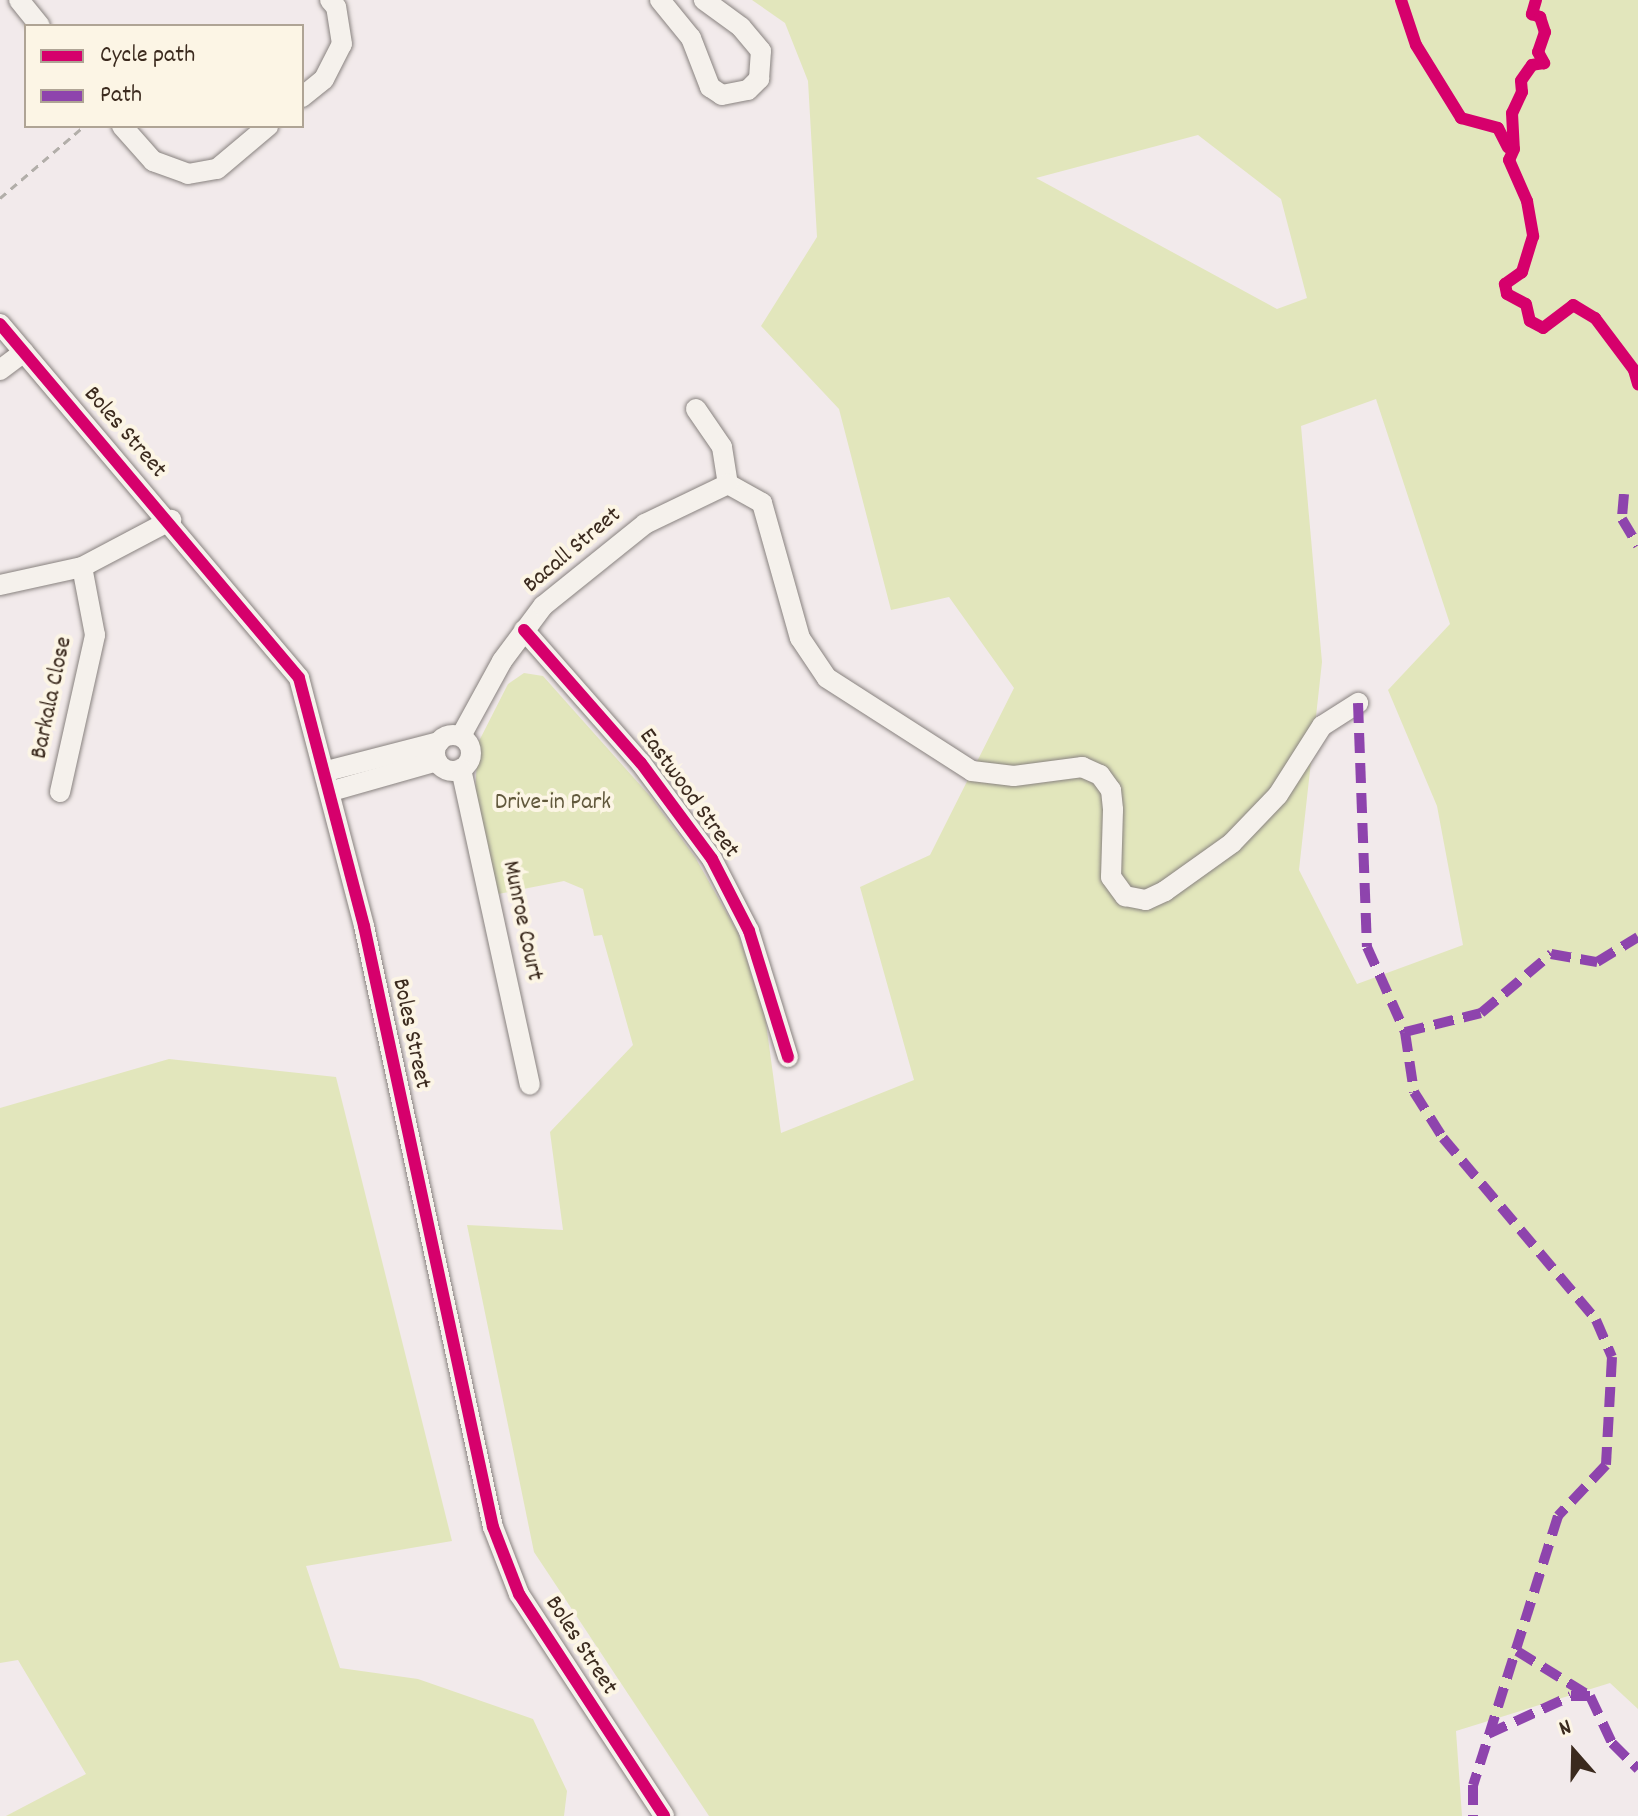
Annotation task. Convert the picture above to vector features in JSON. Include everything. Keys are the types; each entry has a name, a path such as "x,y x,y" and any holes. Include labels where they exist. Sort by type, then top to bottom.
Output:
{"street":[{"path":"19,0 38,24"},
{"path":"304,95 324,79 342,44 336,7 330,0"},
{"path":"660,0 691,38 710,87 722,95 748,90 759,79 761,51 741,27 704,0"},
{"path":"124,128 153,161 188,174 217,169 266,128"},
{"name":"Boles Street","path":"3,333 24,352 171,520 299,678 329,781 493,1527 519,1594 664,1816"},
{"path":"0,370 24,352"},
{"path":"696,409 722,447 728,484 762,503 805,649 827,678 960,766 999,776 1072,767 1100,775 1111,790 1111,877 1119,893 1146,900 1165,891 1257,821 1322,726 1358,703"},
{"name":"Bacall Street","path":"461,736 524,630 565,587 645,524 728,484"},
{"path":"0,585 82,567 171,520"},
{"name":"Barkala Close","path":"60,792 95,635 82,567"},
{"name":"Eastwood Street","path":"524,630 641,763 712,859 749,931 788,1057"},
{"path":"329,781 438,752 449,735 461,736 471,753 461,769 448,770 438,752"},
{"name":"Munroe Court","path":"461,769 530,1085"}],"path":[{"path":"0,198 82,128"}],"green space":[{"name":"Drive-in Park","path":"752,0 1638,0 1638,1709 1610,1683 1456,1731 1462,1816 709,1816 534,1552 467,1225 563,1230 550,1132 633,1045 602,935 594,936 583,889 564,881 498,894 475,793 478,743 508,684 524,673 543,676 650,796 695,857 738,933 765,1016 781,1133 914,1080 860,887 930,855 1014,688 949,597 891,610 839,409 761,326 817,237 808,81 785,23","holes":["1198,135 1281,199 1307,298 1277,309 1036,178","1376,399 1450,624 1388,690 1437,806 1463,945 1357,984 1299,870 1322,662 1301,426"]},
{"path":"169,1059 336,1077 452,1541 306,1566 340,1668 418,1679 533,1719 567,1791 564,1816 6,1816 86,1774 18,1660 0,1663 0,1108"}],"marked path":[{"path":"1624,494 1622,519 1638,546"},
{"path":"1358,703 1367,947 1405,1032 1414,1092 1443,1138 1596,1320 1612,1357 1606,1465 1558,1516 1473,1785 1473,1816"},
{"path":"1405,1032 1481,1013 1551,954 1597,962 1638,937"},
{"path":"1517,1651 1590,1696"},
{"path":"1488,1734 1571,1696 1590,1696 1612,1743 1638,1769"}],"cycle path":[{"path":"1401,0 1416,45 1461,118 1498,128 1508,148"},
{"path":"1536,0 1532,14 1540,17 1545,32 1538,52 1544,63 1532,65 1521,81 1522,92 1512,113 1514,149 1509,160 1527,201 1533,236 1522,272 1505,284 1507,294 1526,304 1530,321 1543,328 1573,305 1595,318 1634,370 1638,384"},
{"path":"0,324 299,678 364,926 493,1527 519,1594 664,1816"},
{"path":"524,630 641,763 712,859 749,931 788,1057"}]}
